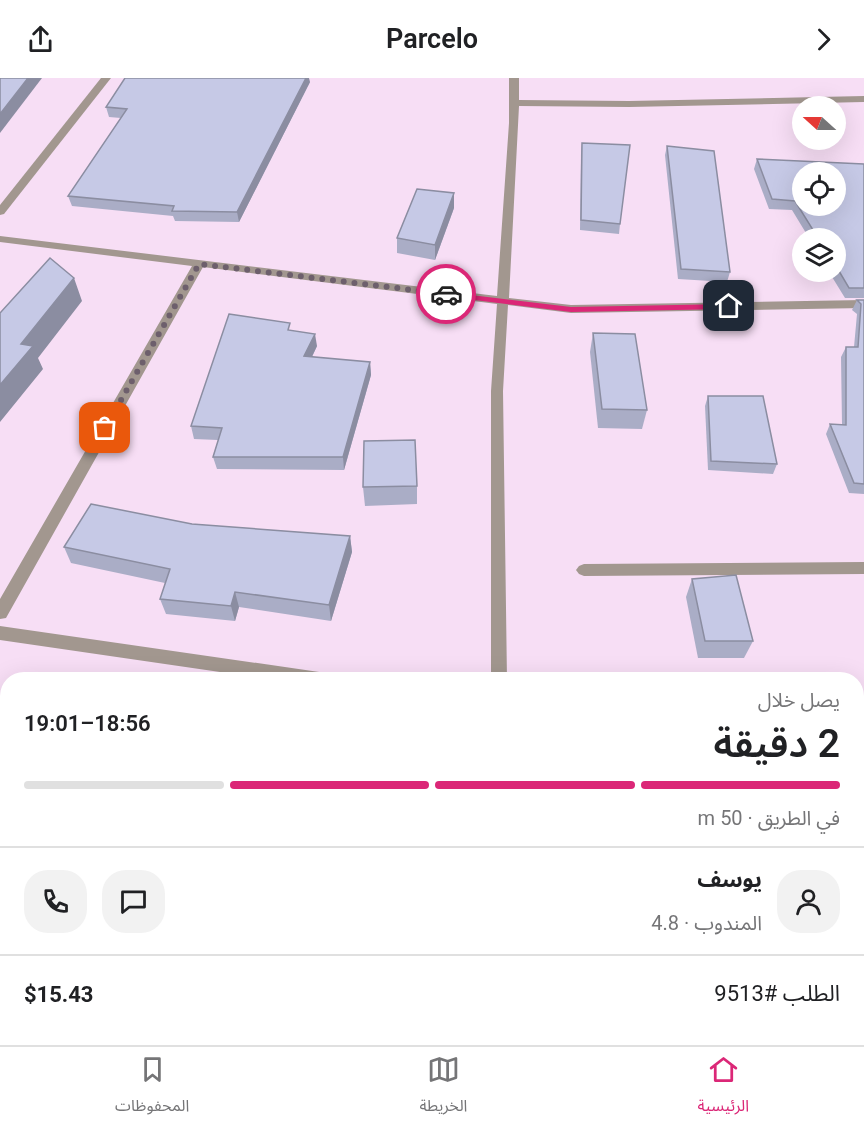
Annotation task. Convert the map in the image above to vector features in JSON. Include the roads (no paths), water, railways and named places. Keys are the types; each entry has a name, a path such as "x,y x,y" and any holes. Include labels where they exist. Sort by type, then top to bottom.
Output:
{"street":[{"path":"0,212 106,78"},
{"path":"499,672 497,391 514,78"},
{"path":"514,103 629,104 864,99"},
{"path":"0,239 571,309 864,304"},
{"path":"0,613 199,264"},
{"path":"584,570 864,568"},
{"path":"0,633 271,672"}]}
